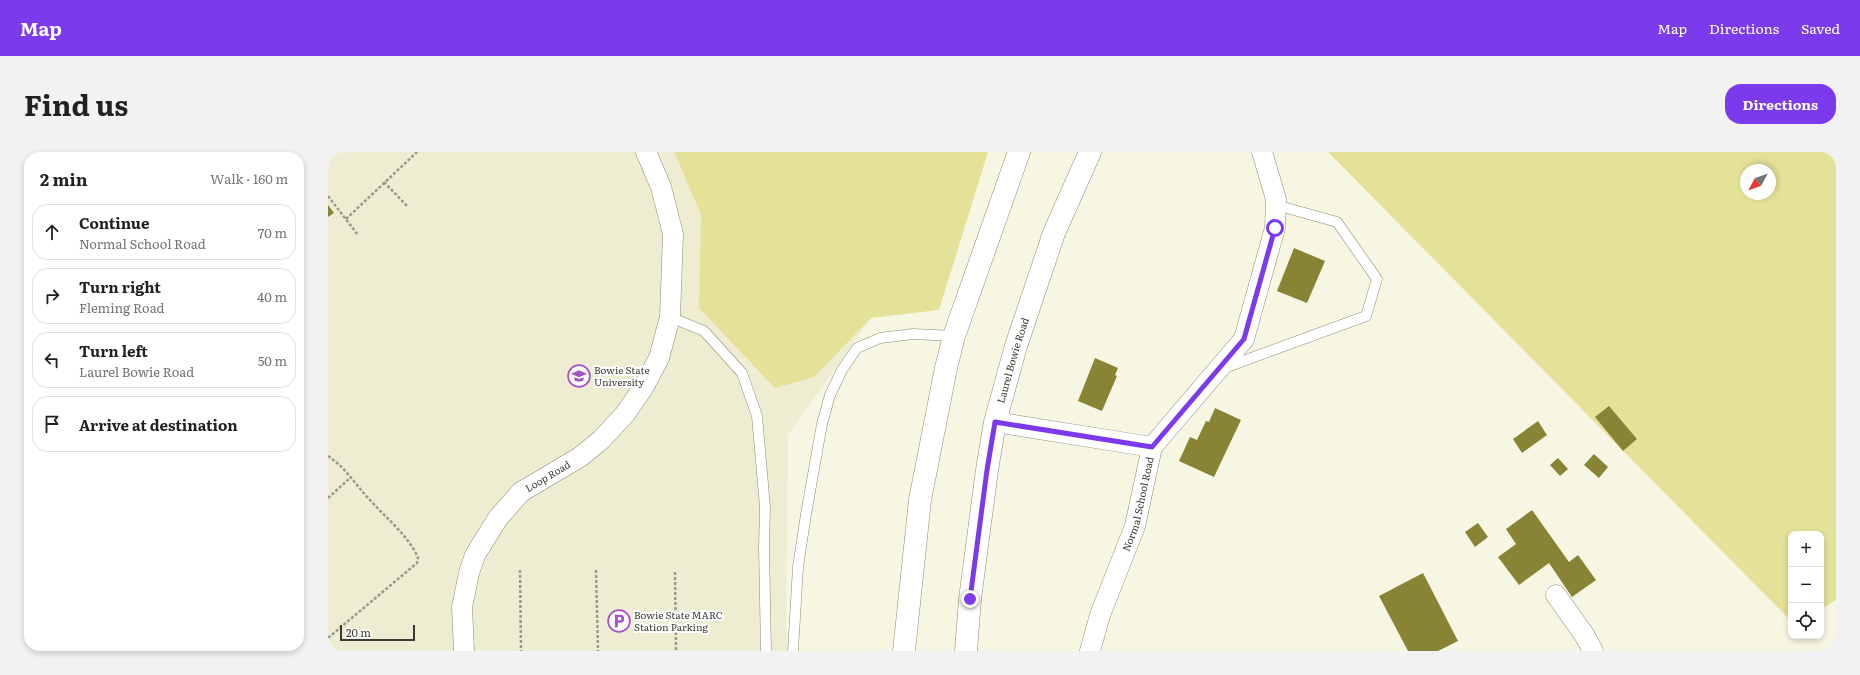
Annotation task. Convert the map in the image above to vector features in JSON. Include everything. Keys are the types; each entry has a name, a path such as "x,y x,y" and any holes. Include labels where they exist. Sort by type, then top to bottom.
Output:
{"main road":[{"path":"904,651 920,500 946,368 954,336 1019,152"},
{"name":"Laurel Bowie Road","path":"966,651 970,599 987,470 995,422 1016,346 1054,233 1090,152"}],"street":[{"name":"Loop Road","path":"464,651 462,607 469,573 475,555 498,518 521,492 580,457 601,440 625,414 643,388 659,358 670,317 673,234 661,187 646,152"},
{"name":"Normal School Road","path":"1090,651 1100,615 1135,526 1152,447 1244,339 1275,228 1276,199 1262,152"},
{"path":"995,422 1152,447"},
{"path":"1556,594 1586,636 1593,651"}],"lane":[{"path":"1220,369 1276,351 1366,316 1377,278 1338,222 1276,206"},
{"path":"670,317 704,331 742,373 757,416 765,507 764,548 766,651"},
{"path":"793,651 798,567 806,514 822,424 830,395 842,370 857,348 880,338 913,334 954,336"}],"path":[{"path":"346,219 417,152"},
{"path":"384,182 408,207"},
{"path":"328,196 358,234"},
{"path":"328,456 337,462 351,477 407,541 416,552 418,558 417,563 328,638"},
{"path":"328,498 351,477"},
{"path":"520,570 521,651"},
{"path":"596,570 598,651"},
{"path":"674,572 676,651"}],"shaded area":[{"name":"Bowie State University","path":"328,152 979,152 871,318 788,435 786,635 791,651 328,651"},
{"path":"674,152 988,152 939,310 871,318 814,377 775,388 699,308 701,214"},
{"path":"1328,152 1836,152 1836,600 1824,607 1824,531 1788,531 1788,618"}],"building":[{"path":"328,205 334,213 328,217"},
{"path":"1294,248 1325,261 1307,303 1277,291"},
{"path":"1095,358 1118,368 1115,375 1117,376 1102,411 1078,401"},
{"path":"1609,406 1637,439 1623,451 1595,417"},
{"path":"1215,408 1241,420 1214,477 1179,461 1190,437 1197,440 1206,421 1209,422"},
{"path":"1538,421 1547,435 1522,453 1513,439"},
{"path":"1594,454 1608,467 1599,478 1584,465"},
{"path":"1558,458 1568,469 1560,476 1550,465"},
{"path":"1532,510 1569,562 1578,555 1596,580 1572,597 1549,563 1519,585 1498,557 1516,544 1506,529"},
{"path":"1478,523 1488,537 1475,547 1465,532"},
{"path":"1423,573 1458,641 1438,651 1408,651 1379,596"}],"place":[{"name":"Bowie State University","path":"579,376"},
{"name":"Bowie State MARC Station Parking","path":"619,621"}],"route":[{"path":"970,599 987,470 995,422 1152,447 1244,339 1275,228"}]}
